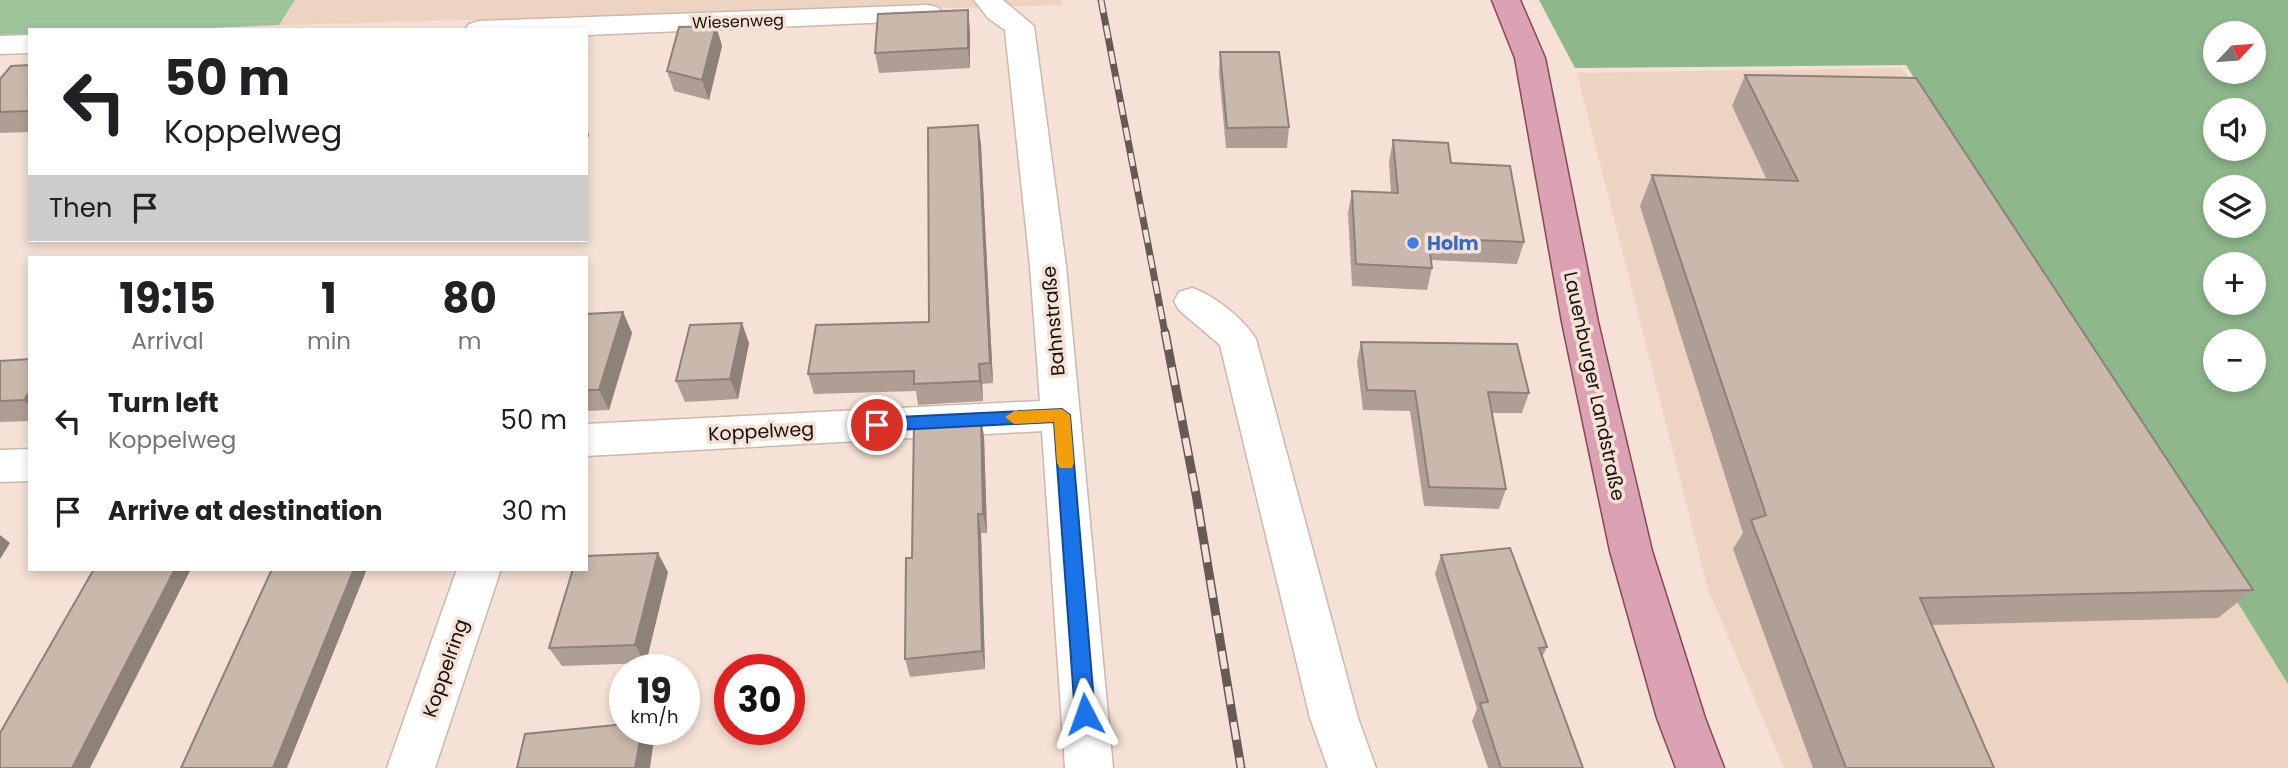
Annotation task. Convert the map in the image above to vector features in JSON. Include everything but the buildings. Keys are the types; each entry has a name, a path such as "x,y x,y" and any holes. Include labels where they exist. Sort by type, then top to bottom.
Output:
{"main road":[{"name":"Lauenburger Landstraße","path":"1506,0 1530,58 1580,322 1631,551 1681,718 1700,768"}],"street":[{"name":"Wiesenweg","path":"529,28 979,10"},
{"name":"Bahnstraße","path":"979,10 1019,26 1047,253 1089,768"},
{"path":"0,45 28,44"},
{"path":"1192,301 1237,339 1334,718 1352,768"},
{"name":"Koppelweg","path":"588,440 1062,415"},
{"path":"0,466 28,464"},
{"name":"Koppelring","path":"411,768 478,571"}],"shaded area":[{"path":"295,0 1062,0 1063,5 279,25"},
{"path":"1901,68 2288,491 2288,768 1784,768 1708,589 1577,73"}],"green space":[{"path":"0,0 295,0 279,25 210,28 28,28 28,35 0,36"},
{"path":"1539,0 2288,0 2288,684 1906,65 1575,68"}],"railway":[{"path":"1101,0 1165,333"},
{"path":"1165,332 1196,494 1241,768"}],"slow traffic":[{"path":"1014,417 1062,415 1066,463"}],"place":[{"name":"Holm","path":"1413,243"}],"route":[{"path":"877,425 1062,415 1085,714"}]}
